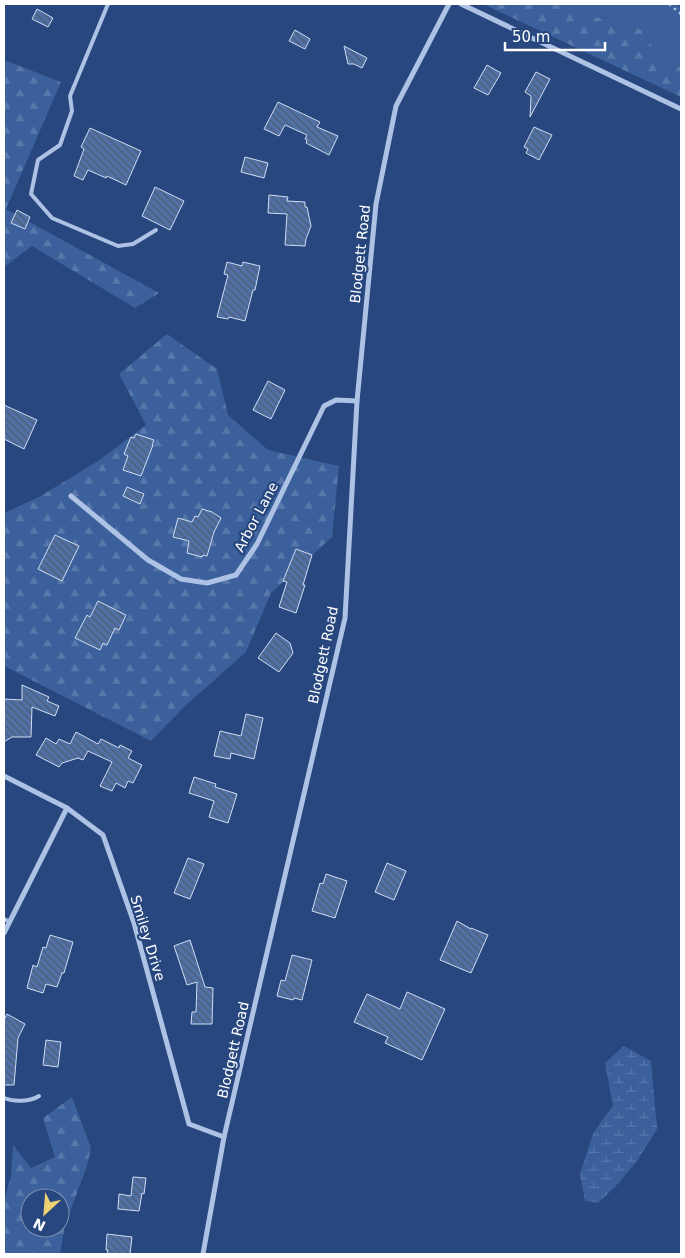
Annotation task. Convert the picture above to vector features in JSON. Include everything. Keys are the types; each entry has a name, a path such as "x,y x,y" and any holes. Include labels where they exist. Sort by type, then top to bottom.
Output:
{"street":[{"name":"Blodgett Road","path":"203,1254 224,1137 345,618 357,401 376,204 396,106 449,4"},
{"path":"461,4 681,109"},
{"name":"Arbor Lane","path":"71,496 148,560 181,579 207,583 236,574 258,544 324,406 336,400 357,401"},
{"name":"Smiley Drive","path":"4,776 67,808 103,836 134,923 189,1124 224,1137"},
{"path":"4,933 67,808"}],"lane":[{"path":"108,4 70,96 72,111 60,145 38,160 31,194 52,218 118,246 133,244 156,230"},
{"path":"4,919 10,922"},
{"path":"4,1098 9,1100 33,1100 39,1096"}],"path":[{"path":"669,4 681,14"}],"green space":[{"path":"483,4 572,4 591,17 614,18 642,30 661,57 681,67 681,97"},
{"path":"572,4 677,4 681,8 681,67 661,57 642,30 614,18 591,17"},
{"path":"4,60 61,82 6,209 159,293 135,308 32,246 4,267"},
{"path":"167,334 217,369 228,415 268,450 339,466 332,537 271,593 246,652 185,706 151,741 4,666 4,513 39,497 98,461 146,425 119,374"},
{"path":"624,1046 651,1061 657,1129 637,1161 615,1187 598,1203 585,1201 580,1174 593,1134 613,1106 605,1063"},
{"path":"72,1097 91,1148 87,1166 70,1212 70,1188 20,1188 20,1238 63,1238 60,1254 4,1254 4,1201 11,1176 13,1145 31,1168 55,1157 43,1118"}],"building":[{"path":"37,9 53,18 48,27 32,19"},
{"path":"295,30 310,39 305,49 289,41"},
{"path":"344,46 367,58 362,68 354,64 348,64"},
{"path":"487,65 501,73 488,95 474,88"},
{"path":"536,72 550,79 530,117 531,96 525,92"},
{"path":"278,102 320,122 317,127 338,136 329,155 306,143 307,135 285,125 279,136 264,129"},
{"path":"534,127 552,135 539,160 526,153 528,149 524,147"},
{"path":"90,128 141,151 126,185 88,170 83,180 74,176 84,149 81,147"},
{"path":"245,157 268,163 264,178 241,172"},
{"path":"155,187 184,201 170,230 142,216"},
{"path":"269,195 288,197 287,201 305,202 311,226 305,246 285,245 287,214 268,213"},
{"path":"17,210 30,217 25,229 11,223"},
{"path":"227,262 242,266 243,262 260,266 245,321 229,317 228,319 217,317 228,275 224,274"},
{"path":"268,381 285,390 271,419 253,410"},
{"path":"4,405 37,420 24,449 4,439"},
{"path":"136,434 154,440 141,476 123,470 128,456 124,454 131,437 134,438"},
{"path":"127,487 144,494 140,504 123,496"},
{"path":"202,509 212,512 221,518 214,532 207,556 203,555 202,557 187,553 189,541 173,537 178,518 192,522 195,516 198,517"},
{"path":"55,535 79,546 62,581 38,569"},
{"path":"296,549 312,555 296,613 279,607 287,582 283,581"},
{"path":"98,601 126,615 119,630 115,628 107,645 103,643 100,650 75,638 87,615 90,617"},
{"path":"276,633 290,643 293,653 279,672 258,658"},
{"path":"22,685 49,697 47,701 59,706 55,716 32,707 31,737 12,737 4,742 4,699 22,700"},
{"path":"246,714 263,718 254,759 231,753 230,759 214,756 220,731 241,736"},
{"path":"76,732 98,744 101,739 119,748 120,745 132,751 128,758 142,765 133,783 128,781 125,788 116,783 112,791 100,786 112,762 88,751 83,760 78,758 62,763 59,767 36,755 46,738 56,744 59,739 70,744"},
{"path":"194,777 216,784 215,787 237,794 228,823 209,817 214,801 189,793"},
{"path":"188,858 204,864 190,899 174,893"},
{"path":"387,863 406,871 394,900 375,892"},
{"path":"326,874 347,881 335,918 312,911 320,883 323,884"},
{"path":"457,921 471,929 488,935 471,973 440,960"},
{"path":"50,935 73,942 64,973 62,973 57,987 46,984 43,993 27,988 33,965 37,967 43,947 46,948"},
{"path":"190,940 205,987 213,988 212,1024 191,1024 192,1012 196,1012 197,982 187,985 174,946"},
{"path":"292,955 312,960 302,1000 277,996 281,980 285,981"},
{"path":"407,992 445,1009 422,1060 385,1043 388,1037 354,1022 367,994 400,1009"},
{"path":"7,1014 25,1024 18,1038 14,1085 4,1085 4,1020"},
{"path":"46,1040 61,1042 58,1067 43,1065"},
{"path":"133,1177 146,1178 139,1211 118,1209 119,1194 131,1196"},
{"path":"107,1234 132,1237 130,1254 107,1254"}]}
